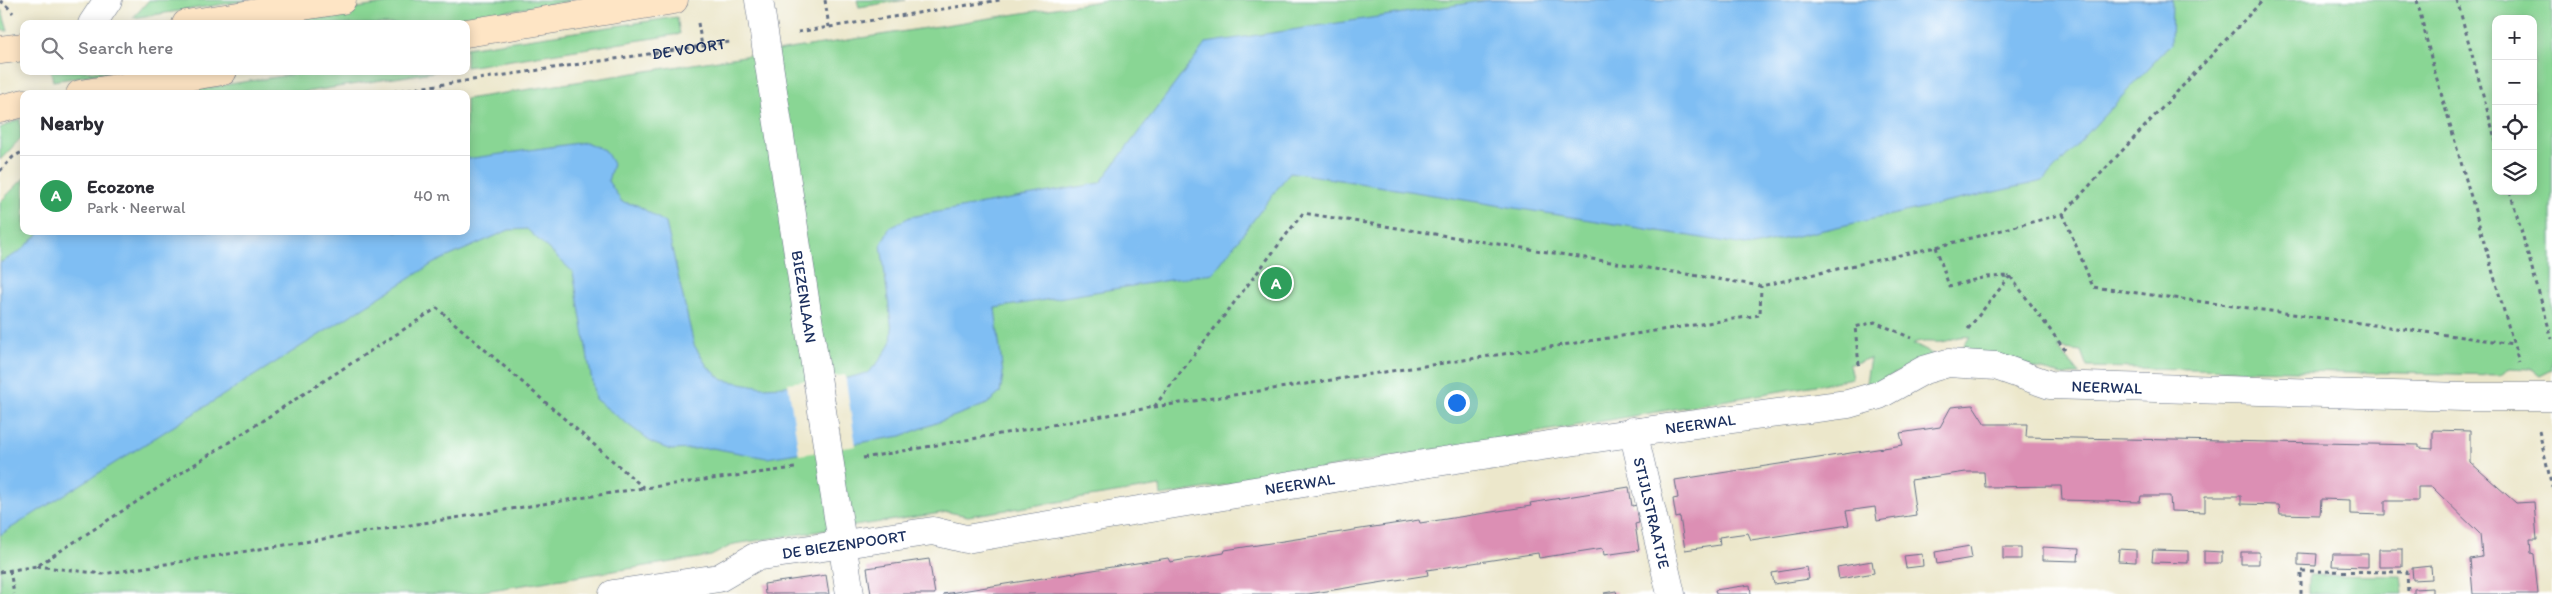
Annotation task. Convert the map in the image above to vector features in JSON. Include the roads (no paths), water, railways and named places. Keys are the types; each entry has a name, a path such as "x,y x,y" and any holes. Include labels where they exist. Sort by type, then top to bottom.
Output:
{"street":[{"path":"95,20 108,0"},
{"path":"212,20 342,0"},
{"path":"470,32 674,0"},
{"name":"BIEZENLAAN","path":"759,0 763,37 844,544 850,594"},
{"path":"0,50 20,48"},
{"path":"105,90 198,75"},
{"path":"0,109 20,104"},
{"name":"NEERWAL","path":"933,531 966,539 1381,469 1633,431 1848,404 1879,395 1924,370 1948,363 1996,366 2050,385 2540,397"},
{"name":"STIJLSTRAATJE","path":"1633,431 1671,594"},
{"name":"DE BIEZENPOORT","path":"613,594 719,578 755,557 933,531"}],"water":[{"path":"1489,0 2172,0 2171,44 2043,181 1752,246 1290,172 1213,273 995,308 1003,375 1000,393 987,404 901,436 767,458 712,448 671,450 652,443 595,399 573,272 527,229 509,230 434,263 0,535 0,263 19,252 38,235 470,235 470,158 585,142 605,150 613,164 608,181 622,202 637,205 666,223 694,345 707,366 723,380 763,387 848,378 867,373 877,364 891,343 892,331 881,244 890,227 910,217 1100,183 1206,43"}],"place":[{"name":"Ecozone","path":"1276,283"}]}
